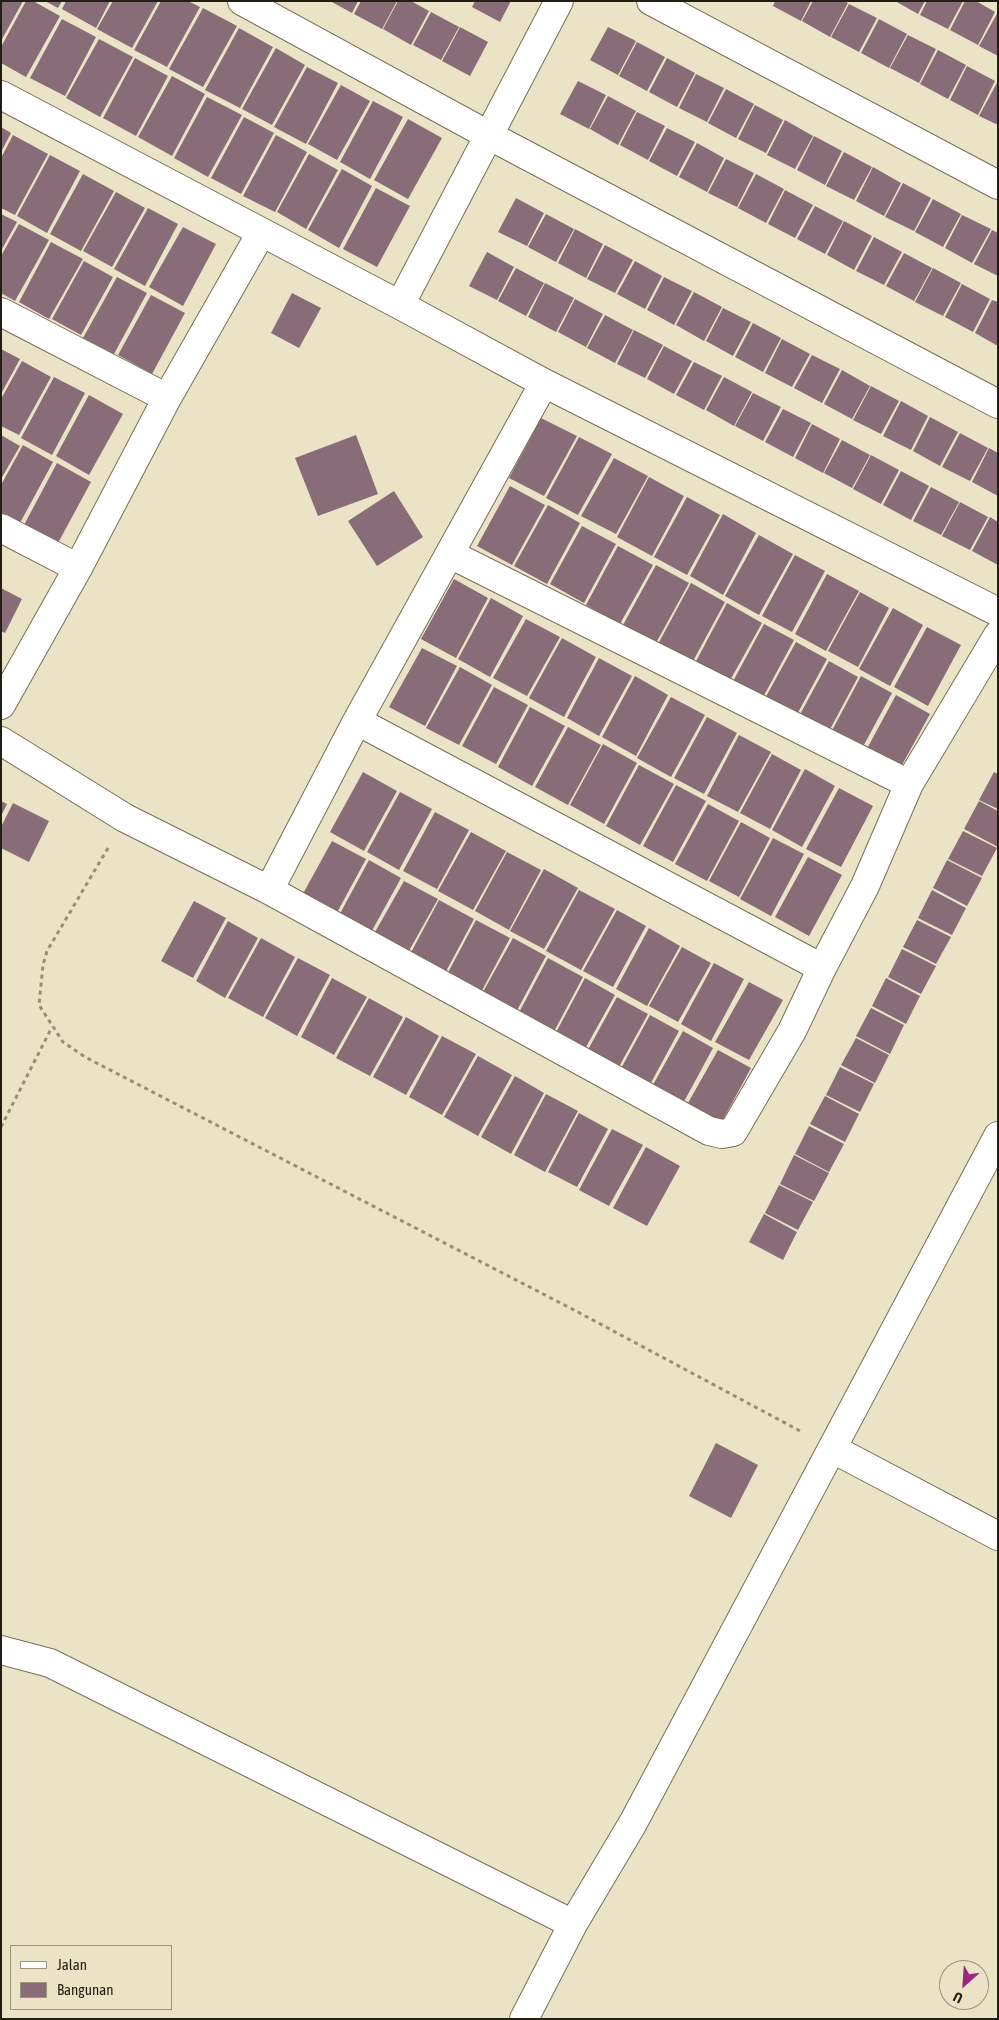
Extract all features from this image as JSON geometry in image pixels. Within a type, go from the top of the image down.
[{"type":"street","points":[[242,1],[490,136],[998,404]]},
{"type":"street","points":[[400,305],[559,1]]},
{"type":"street","points":[[651,1],[998,185]]},
{"type":"street","points":[[1,96],[400,305],[544,383],[998,612]]},
{"type":"street","points":[[1,705],[78,568],[167,398],[261,233]]},
{"type":"street","points":[[1,312],[167,398]]},
{"type":"street","points":[[269,890],[357,721],[544,383]]},
{"type":"street","points":[[1,528],[78,568]]},
{"type":"street","points":[[450,554],[909,784]]},
{"type":"street","points":[[1,742],[125,818],[269,890],[708,1131],[722,1134],[733,1132],[792,1031],[822,968],[865,886],[909,784],[998,635]]},
{"type":"street","points":[[357,721],[822,968]]},
{"type":"street","points":[[524,2019],[573,1924],[633,1823],[998,1136]]},
{"type":"street","points":[[833,1449],[998,1536]]},
{"type":"street","points":[[1,1650],[50,1663],[573,1924]]},
{"type":"path","points":[[125,818],[47,951],[40,986],[39,1005],[63,1042],[85,1057],[576,1311],[833,1449]]},
{"type":"path","points":[[1,1127],[52,1027]]},
{"type":"building","points":[[1,1],[23,1],[1,41]]},
{"type":"building","points":[[26,1],[33,1],[60,16],[26,77],[1,63],[1,47]]},
{"type":"building","points":[[45,1],[62,1],[58,8]]},
{"type":"building","points":[[66,1],[110,1],[96,28],[62,9]]},
{"type":"building","points":[[113,1],[158,1],[132,48],[97,29]]},
{"type":"building","points":[[161,1],[188,1],[200,7],[167,67],[134,50]]},
{"type":"building","points":[[330,1],[358,1],[352,13]]},
{"type":"building","points":[[361,1],[397,1],[382,29],[354,14]]},
{"type":"building","points":[[398,1],[411,1],[429,11],[411,45],[383,29]]},
{"type":"building","points":[[475,1],[511,1],[500,22],[472,7]]},
{"type":"building","points":[[775,1],[811,1],[801,21],[773,6]]},
{"type":"building","points":[[813,1],[844,1],[848,3],[830,37],[802,21]]},
{"type":"building","points":[[895,1],[925,1],[918,14]]},
{"type":"building","points":[[927,1],[963,1],[948,29],[920,15]]},
{"type":"building","points":[[965,1],[976,1],[995,12],[978,45],[950,30]]},
{"type":"building","points":[[849,4],[877,18],[859,52],[831,37]]},
{"type":"building","points":[[203,8],[237,26],[203,87],[169,69]]},
{"type":"building","points":[[431,12],[459,27],[441,60],[413,45]]},
{"type":"building","points":[[998,12],[998,56],[979,46]]},
{"type":"building","points":[[62,19],[96,37],[65,96],[30,78]]},
{"type":"building","points":[[879,19],[907,34],[889,68],[861,53]]},
{"type":"building","points":[[460,27],[488,42],[470,76],[442,61]]},
{"type":"building","points":[[608,27],[636,41],[618,75],[590,60]]},
{"type":"building","points":[[239,28],[273,47],[240,108],[205,90]]},
{"type":"building","points":[[908,35],[936,49],[919,83],[890,68]]},
{"type":"building","points":[[99,39],[133,57],[100,117],[66,98]]},
{"type":"building","points":[[637,42],[665,57],[647,91],[619,76]]},
{"type":"building","points":[[276,48],[305,65],[272,125],[242,109]]},
{"type":"building","points":[[938,50],[966,65],[948,99],[920,84]]},
{"type":"building","points":[[135,58],[168,76],[136,136],[103,118]]},
{"type":"building","points":[[667,58],[695,73],[677,107],[649,92]]},
{"type":"building","points":[[967,66],[995,81],[978,115],[950,100]]},
{"type":"building","points":[[307,67],[338,83],[306,144],[274,127]]},
{"type":"building","points":[[696,74],[724,88],[707,122],[679,108]]},
{"type":"building","points":[[172,76],[205,94],[172,156],[138,137]]},
{"type":"building","points":[[578,81],[606,95],[589,129],[560,114]]},
{"type":"building","points":[[998,81],[998,125],[979,116]]},
{"type":"building","points":[[341,85],[370,101],[337,160],[308,144]]},
{"type":"building","points":[[726,89],[754,104],[736,138],[708,123]]},
{"type":"building","points":[[608,96],[636,111],[618,145],[590,129]]},
{"type":"building","points":[[207,97],[242,115],[208,177],[174,158]]},
{"type":"building","points":[[373,101],[403,117],[370,179],[340,162]]},
{"type":"building","points":[[755,105],[783,120],[766,153],[738,139]]},
{"type":"building","points":[[637,112],[665,126],[648,160],[620,145]]},
{"type":"building","points":[[244,117],[274,133],[241,194],[211,178]]},
{"type":"building","points":[[408,119],[442,138],[408,199],[374,180]]},
{"type":"building","points":[[785,120],[813,136],[795,169],[767,155]]},
{"type":"building","points":[[1,127],[11,133],[1,152]]},
{"type":"building","points":[[667,128],[695,142],[677,176],[649,161]]},
{"type":"building","points":[[13,135],[48,154],[15,215],[1,208],[1,158]]},
{"type":"building","points":[[276,135],[307,152],[275,212],[243,196]]},
{"type":"building","points":[[814,136],[842,151],[825,185],[797,170]]},
{"type":"building","points":[[697,143],[724,158],[707,192],[679,177]]},
{"type":"building","points":[[844,152],[872,167],[854,200],[826,186]]},
{"type":"building","points":[[309,154],[338,170],[306,229],[277,212]]},
{"type":"building","points":[[50,155],[80,171],[47,233],[17,216]]},
{"type":"building","points":[[726,159],[754,173],[737,207],[708,193]]},
{"type":"building","points":[[873,167],[901,183],[884,216],[856,201]]},
{"type":"building","points":[[342,169],[372,186],[339,248],[308,230]]},
{"type":"building","points":[[83,174],[114,191],[81,251],[50,234]]},
{"type":"building","points":[[756,174],[784,189],[766,223],[738,208]]},
{"type":"building","points":[[903,183],[931,198],[914,231],[885,217]]},
{"type":"building","points":[[376,188],[410,206],[377,267],[343,249]]},
{"type":"building","points":[[785,190],[813,205],[795,238],[768,224]]},
{"type":"building","points":[[116,192],[145,208],[112,267],[83,251]]},
{"type":"building","points":[[516,198],[544,213],[527,246],[498,232]]},
{"type":"building","points":[[933,199],[961,214],[943,247],[915,232]]},
{"type":"building","points":[[815,206],[843,221],[825,254],[797,239]]},
{"type":"building","points":[[148,208],[178,224],[145,286],[114,269]]},
{"type":"building","points":[[1,214],[17,222],[1,251]]},
{"type":"building","points":[[546,214],[574,229],[556,262],[528,247]]},
{"type":"building","points":[[962,215],[991,229],[972,263],[945,248]]},
{"type":"building","points":[[844,221],[872,236],[854,270],[827,255]]},
{"type":"building","points":[[19,224],[49,240],[15,301],[1,293],[1,256]]},
{"type":"building","points":[[183,227],[216,244],[183,306],[149,287]]},
{"type":"building","points":[[575,229],[603,244],[586,278],[558,263]]},
{"type":"building","points":[[992,230],[998,233],[998,276],[974,264]]},
{"type":"building","points":[[874,237],[902,252],[884,285],[856,271]]},
{"type":"building","points":[[51,242],[83,259],[49,319],[19,302]]},
{"type":"building","points":[[605,245],[633,260],[615,293],[587,279]]},
{"type":"building","points":[[487,252],[514,267],[497,300],[469,286]]},
{"type":"building","points":[[904,253],[932,268],[914,301],[886,286]]},
{"type":"building","points":[[84,261],[113,277],[81,335],[52,319]]},
{"type":"building","points":[[635,261],[662,276],[645,309],[617,294]]},
{"type":"building","points":[[516,268],[544,283],[526,316],[498,301]]},
{"type":"building","points":[[933,268],[961,283],[943,316],[915,302]]},
{"type":"building","points":[[117,277],[147,293],[114,354],[83,338]]},
{"type":"building","points":[[664,277],[692,291],[674,325],[647,310]]},
{"type":"building","points":[[545,283],[574,298],[556,332],[528,317]]},
{"type":"building","points":[[962,284],[990,299],[973,332],[945,317]]},
{"type":"building","points":[[694,292],[722,307],[704,341],[676,325]]},
{"type":"building","points":[[292,293],[321,308],[299,348],[271,333]]},
{"type":"building","points":[[151,295],[185,313],[152,374],[118,355]]},
{"type":"building","points":[[575,299],[603,314],[586,347],[558,332]]},
{"type":"building","points":[[992,300],[998,302],[998,346],[975,333]]},
{"type":"building","points":[[723,308],[751,322],[733,356],[706,341]]},
{"type":"building","points":[[605,315],[633,330],[615,363],[587,348]]},
{"type":"building","points":[[753,323],[781,338],[763,372],[735,357]]},
{"type":"building","points":[[634,330],[663,345],[645,378],[617,364]]},
{"type":"building","points":[[782,339],[810,354],[792,387],[765,373]]},
{"type":"building","points":[[664,346],[692,361],[674,394],[647,379]]},
{"type":"building","points":[[1,349],[20,359],[1,394]]},
{"type":"building","points":[[812,355],[840,369],[822,403],[794,388]]},
{"type":"building","points":[[22,361],[51,377],[19,435],[1,426],[1,399]]},
{"type":"building","points":[[694,362],[722,376],[704,410],[676,395]]},
{"type":"building","points":[[842,370],[870,386],[852,419],[824,404]]},
{"type":"building","points":[[54,377],[85,393],[52,455],[21,438]]},
{"type":"building","points":[[724,377],[752,392],[734,426],[706,410]]},
{"type":"building","points":[[871,386],[899,401],[881,434],[853,420]]},
{"type":"building","points":[[753,393],[781,407],[763,441],[735,426]]},
{"type":"building","points":[[89,395],[123,414],[89,475],[56,456]]},
{"type":"building","points":[[901,401],[928,416],[911,450],[883,436]]},
{"type":"building","points":[[783,409],[811,423],[793,457],[765,442]]},
{"type":"building","points":[[930,417],[958,432],[940,466],[913,451]]},
{"type":"building","points":[[541,418],[577,436],[544,496],[509,478]]},
{"type":"building","points":[[812,424],[840,439],[823,473],[795,458]]},
{"type":"building","points":[[960,433],[988,448],[970,481],[942,467]]},
{"type":"building","points":[[1,435],[20,446],[1,479]]},
{"type":"building","points":[[356,435],[378,494],[318,516],[295,458]]},
{"type":"building","points":[[579,437],[612,454],[578,515],[546,498]]},
{"type":"building","points":[[842,440],[870,455],[852,488],[824,473]]},
{"type":"building","points":[[23,445],[53,462],[20,523],[1,513],[1,485]]},
{"type":"building","points":[[989,448],[998,453],[998,496],[972,482]]},
{"type":"building","points":[[871,455],[899,470],[881,504],[853,489]]},
{"type":"building","points":[[614,458],[648,476],[616,534],[581,516]]},
{"type":"building","points":[[57,463],[91,482],[58,543],[24,525]]},
{"type":"building","points":[[901,471],[929,486],[911,520],[883,505]]},
{"type":"building","points":[[649,477],[684,496],[652,556],[617,537]]},
{"type":"building","points":[[510,486],[545,505],[512,565],[477,546]]},
{"type":"building","points":[[931,487],[959,502],[941,535],[913,521]]},
{"type":"building","points":[[394,491],[423,537],[377,566],[348,521]]},
{"type":"building","points":[[687,497],[720,515],[687,575],[654,557]]},
{"type":"building","points":[[960,502],[988,517],[970,550],[942,536]]},
{"type":"building","points":[[548,505],[580,523],[547,584],[514,566]]},
{"type":"building","points":[[723,514],[756,533],[723,595],[690,576]]},
{"type":"building","points":[[990,517],[998,522],[998,565],[972,551]]},
{"type":"building","points":[[582,526],[616,544],[584,603],[550,584]]},
{"type":"building","points":[[759,535],[793,554],[759,615],[725,596]]},
{"type":"building","points":[[618,546],[653,565],[620,624],[586,605]]},
{"type":"building","points":[[795,555],[825,571],[792,632],[762,616]]},
{"type":"building","points":[[656,565],[689,583],[656,643],[623,625]]},
{"type":"building","points":[[827,574],[859,591],[826,651],[795,634]]},
{"type":"building","points":[[454,579],[488,598],[456,658],[421,639]]},
{"type":"building","points":[[691,583],[725,602],[692,663],[658,644]]},
{"type":"building","points":[[1,588],[22,599],[5,633],[1,631]]},
{"type":"building","points":[[860,592],[889,608],[858,667],[828,651]]},
{"type":"building","points":[[491,598],[523,616],[490,677],[458,659]]},
{"type":"building","points":[[727,603],[762,623],[728,684],[694,665]]},
{"type":"building","points":[[893,608],[923,625],[890,686],[859,669]]},
{"type":"building","points":[[526,619],[560,637],[527,696],[493,678]]},
{"type":"building","points":[[764,624],[794,640],[761,701],[731,685]]},
{"type":"building","points":[[927,627],[961,645],[928,706],[894,687]]},
{"type":"building","points":[[562,638],[596,657],[564,717],[529,698]]},
{"type":"building","points":[[796,642],[827,659],[794,720],[763,702]]},
{"type":"building","points":[[422,648],[457,666],[425,726],[389,707]]},
{"type":"building","points":[[599,658],[632,676],[599,736],[567,718]]},
{"type":"building","points":[[829,661],[858,677],[827,735],[797,720]]},
{"type":"building","points":[[460,667],[492,685],[459,745],[426,728]]},
{"type":"building","points":[[635,676],[668,695],[636,756],[602,737]]},
{"type":"building","points":[[861,676],[892,693],[859,754],[828,738]]},
{"type":"building","points":[[494,687],[528,705],[496,764],[462,746]]},
{"type":"building","points":[[896,695],[930,714],[897,774],[863,756]]},
{"type":"building","points":[[671,697],[705,715],[671,777],[637,758]]},
{"type":"building","points":[[530,707],[565,726],[532,786],[498,767]]},
{"type":"building","points":[[707,717],[737,733],[704,794],[674,778]]},
{"type":"building","points":[[568,727],[601,745],[568,805],[535,787]]},
{"type":"building","points":[[739,735],[771,752],[738,812],[707,796]]},
{"type":"building","points":[[603,744],[637,763],[604,824],[570,805]]},
{"type":"building","points":[[772,754],[801,770],[770,829],[740,813]]},
{"type":"building","points":[[639,765],[674,784],[640,845],[606,826]]},
{"type":"building","points":[[805,769],[835,786],[802,847],[772,830]]},
{"type":"building","points":[[363,772],[397,791],[364,851],[330,832]]},
{"type":"building","points":[[994,772],[998,774],[998,809],[979,800]]},
{"type":"building","points":[[676,785],[706,801],[673,862],[643,846]]},
{"type":"building","points":[[839,788],[873,806],[841,867],[806,849]]},
{"type":"building","points":[[400,792],[432,809],[399,870],[367,852]]},
{"type":"building","points":[[1,801],[7,804],[1,816]]},
{"type":"building","points":[[979,801],[998,811],[998,847],[964,829]]},
{"type":"building","points":[[13,803],[49,821],[29,862],[1,848],[1,827]]},
{"type":"building","points":[[708,804],[739,821],[707,881],[675,864]]},
{"type":"building","points":[[435,812],[469,830],[437,889],[403,871]]},
{"type":"building","points":[[741,822],[770,838],[739,897],[709,881]]},
{"type":"building","points":[[963,831],[997,848],[982,876],[948,859]]},
{"type":"building","points":[[471,832],[506,851],[473,910],[438,891]]},
{"type":"building","points":[[773,838],[804,854],[771,916],[740,899]]},
{"type":"building","points":[[332,841],[366,859],[333,920],[299,901]]},
{"type":"building","points":[[507,852],[541,870],[509,930],[475,911]]},
{"type":"building","points":[[808,857],[842,875],[809,936],[775,917]]},
{"type":"building","points":[[369,860],[401,878],[368,938],[336,921]]},
{"type":"building","points":[[947,860],[982,878],[967,906],[933,888]]},
{"type":"building","points":[[544,869],[578,888],[544,949],[510,931]]},
{"type":"building","points":[[404,881],[438,899],[405,958],[371,939]]},
{"type":"building","points":[[579,890],[615,909],[581,970],[546,951]]},
{"type":"building","points":[[932,890],[966,908],[952,935],[918,918]]},
{"type":"building","points":[[439,900],[474,919],[442,979],[407,960]]},
{"type":"building","points":[[194,901],[226,918],[193,978],[161,961]]},
{"type":"building","points":[[617,910],[646,926],[613,987],[583,971]]},
{"type":"building","points":[[476,920],[510,938],[478,998],[444,980]]},
{"type":"building","points":[[917,920],[951,937],[936,964],[903,947]]},
{"type":"building","points":[[228,921],[258,938],[225,998],[196,981]]},
{"type":"building","points":[[649,928],[680,946],[647,1006],[616,989]]},
{"type":"building","points":[[261,938],[295,957],[263,1017],[228,998]]},
{"type":"building","points":[[513,938],[546,956],[513,1018],[479,999]]},
{"type":"building","points":[[682,947],[711,963],[678,1022],[649,1006]]},
{"type":"building","points":[[902,949],[936,966],[921,994],[888,977]]},
{"type":"building","points":[[298,958],[330,975],[297,1036],[265,1018]]},
{"type":"building","points":[[548,958],[583,977],[550,1039],[515,1020]]},
{"type":"building","points":[[714,963],[744,979],[711,1041],[681,1024]]},
{"type":"building","points":[[332,978],[367,997],[334,1055],[301,1037]]},
{"type":"building","points":[[585,978],[615,995],[581,1056],[552,1040]]},
{"type":"building","points":[[886,978],[920,996],[906,1024],[872,1006]]},
{"type":"building","points":[[749,982],[783,1000],[749,1060],[715,1042]]},
{"type":"building","points":[[617,997],[648,1014],[615,1074],[584,1057]]},
{"type":"building","points":[[369,998],[403,1017],[370,1076],[336,1058]]},
{"type":"building","points":[[871,1008],[904,1025],[890,1054],[856,1036]]},
{"type":"building","points":[[650,1015],[679,1031],[647,1090],[618,1074]]},
{"type":"building","points":[[406,1017],[439,1036],[406,1095],[373,1077]]},
{"type":"building","points":[[683,1031],[713,1048],[680,1109],[649,1092]]},
{"type":"building","points":[[442,1036],[476,1054],[442,1115],[409,1097]]},
{"type":"building","points":[[856,1038],[889,1055],[875,1083],[841,1065]]},
{"type":"building","points":[[718,1050],[751,1068],[718,1129],[684,1110]]},
{"type":"building","points":[[478,1056],[512,1075],[478,1136],[444,1117]]},
{"type":"building","points":[[840,1067],[874,1084],[860,1112],[826,1095]]},
{"type":"building","points":[[515,1076],[544,1093],[511,1154],[481,1137]]},
{"type":"building","points":[[546,1094],[578,1111],[545,1172],[514,1155]]},
{"type":"building","points":[[825,1096],[859,1114],[845,1142],[810,1124]]},
{"type":"building","points":[[579,1113],[608,1129],[577,1187],[548,1172]]},
{"type":"building","points":[[809,1126],[844,1144],[829,1172],[795,1154]]},
{"type":"building","points":[[612,1129],[643,1145],[609,1206],[579,1190]]},
{"type":"building","points":[[646,1147],[680,1166],[647,1226],[613,1208]]},
{"type":"building","points":[[794,1155],[829,1173],[814,1201],[780,1184]]},
{"type":"building","points":[[779,1185],[813,1202],[798,1230],[765,1213]]},
{"type":"building","points":[[764,1214],[797,1232],[783,1260],[749,1242]]},
{"type":"building","points":[[716,1443],[758,1465],[731,1518],[689,1496]]}]
